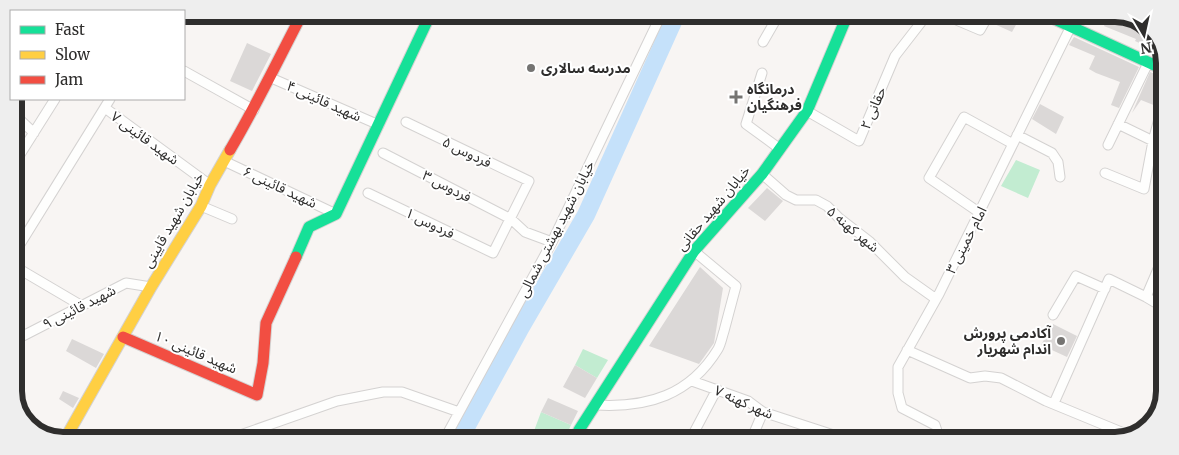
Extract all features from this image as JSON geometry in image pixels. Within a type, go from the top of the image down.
[{"type":"street","name":"خیابان شهید قایینی","points":[[68,432],[254,110],[298,22]]},
{"type":"street","points":[[336,214],[427,22]]},
{"type":"street","name":"خیابان شهید بهشتی شمالی","points":[[448,432],[552,242],[658,22]]},
{"type":"street","points":[[763,42],[775,22]]},
{"type":"street","name":"خیابان شهید حقانی","points":[[580,432],[694,251],[762,174],[807,112],[844,22]]},
{"type":"street","name":"حقانی ۲","points":[[807,112],[859,140],[894,56],[921,22]]},
{"type":"street","points":[[961,22],[980,30],[985,22]]},
{"type":"street","name":"امام خمینی ۳","points":[[937,432],[935,425],[902,408],[898,394],[898,367],[980,213],[1012,144],[1073,22]]},
{"type":"street","points":[[1076,22],[1156,66]]},
{"type":"street","points":[[1108,145],[1148,63]]},
{"type":"street","points":[[185,72],[254,110]]},
{"type":"street","points":[[762,73],[746,124],[780,149]]},
{"type":"street","name":"شهید قائینی ۴","points":[[269,77],[379,125]]},
{"type":"street","points":[[22,151],[54,100]]},
{"type":"street","points":[[23,240],[109,100]]},
{"type":"street","name":"شهید قائینی ۷","points":[[105,108],[210,185]]},
{"type":"street","points":[[980,213],[929,178],[964,117],[1012,144]]},
{"type":"street","points":[[22,122],[34,133]]},
{"type":"street","name":"فردوس ۵","points":[[406,122],[528,181],[511,219]]},
{"type":"street","points":[[1118,124],[1153,140]]},
{"type":"street","points":[[1105,173],[1144,189],[1156,129]]},
{"type":"street","points":[[1017,134],[1052,153],[1058,162],[1060,177]]},
{"type":"street","name":"فردوس ۳","points":[[383,153],[511,219],[526,232],[552,242]]},
{"type":"street","name":"شهید قائینی ۶","points":[[224,161],[336,214]]},
{"type":"street","name":"شهر کهنه ۵","points":[[762,174],[786,195],[796,200],[816,200],[827,206],[869,241],[905,277],[936,298]]},
{"type":"street","name":"فردوس ۱","points":[[368,193],[493,253],[511,219]]},
{"type":"street","points":[[200,206],[232,219]]},
{"type":"street","name":"شهید قائینی ۱۰","points":[[123,337],[257,395],[263,363],[266,323],[309,227],[336,214]]},
{"type":"street","points":[[596,405],[621,406],[655,400],[679,390],[692,381],[719,348],[736,286],[694,251]]},
{"type":"street","points":[[23,271],[82,306]]},
{"type":"street","points":[[1146,297],[1156,274]]},
{"type":"street","points":[[1053,315],[1076,276],[1105,289]]},
{"type":"street","points":[[1054,403],[1109,279],[1156,303]]},
{"type":"street","name":"شهید قائینی ۹","points":[[23,337],[126,283],[151,287]]},
{"type":"street","points":[[907,350],[970,378],[985,376],[1001,378],[1046,401],[1122,432]]},
{"type":"street","name":"شهر کهنه ۷","points":[[692,381],[748,401],[763,412],[816,432]]},
{"type":"street","points":[[694,432],[717,389]]},
{"type":"street","points":[[248,432],[337,400],[383,392],[402,392],[459,412]]},
{"type":"street","points":[[754,432],[763,412]]},
{"type":"green space","points":[[1016,160],[1040,170],[1028,198],[1001,186]]},
{"type":"green space","points":[[583,349],[608,360],[597,378],[575,365]]},
{"type":"green space","points":[[541,412],[571,425],[568,432],[534,431]]},
{"type":"building","points":[[992,22],[1018,22],[1012,32]]},
{"type":"building","points":[[1106,22],[1116,22],[1134,27],[1148,39],[1154,50],[1135,41],[1136,39],[1104,26]]},
{"type":"building","points":[[1074,37],[1139,67],[1119,108],[1111,105],[1120,82],[1089,69],[1095,56],[1069,45]]},
{"type":"building","points":[[247,43],[271,54],[252,91],[230,81]]},
{"type":"building","points":[[1150,72],[1156,74],[1156,106],[1141,100],[1132,113]]},
{"type":"building","points":[[1040,104],[1064,117],[1056,134],[1032,119]]},
{"type":"building","points":[[767,188],[783,201],[765,221],[748,208]]},
{"type":"building","points":[[700,267],[723,288],[714,343],[699,364],[649,346]]},
{"type":"building","name":"آکادمی پرورش اندام شهریار","points":[[1053,324],[1077,336],[1067,357],[1041,345]]},
{"type":"building","points":[[72,339],[104,354],[96,368],[66,351]]},
{"type":"building","points":[[575,365],[597,378],[585,398],[563,387]]},
{"type":"building","points":[[63,391],[79,398],[73,408],[59,399]]},
{"type":"building","points":[[548,398],[578,411],[571,425],[541,412]]},
{"type":"waterway","points":[[463,432],[586,215],[673,22]]},
{"type":"traffic: fast","points":[[296,257],[309,227],[336,214],[427,22]]},
{"type":"traffic: fast","points":[[578,432],[694,251],[762,174],[807,111],[844,22]]},
{"type":"traffic: fast","points":[[1061,22],[1156,66]]},
{"type":"traffic: slow","points":[[69,432],[151,287],[201,206],[210,185],[230,150]]},
{"type":"traffic: jam","points":[[230,150],[298,22]]},
{"type":"traffic: jam","points":[[123,337],[257,395],[263,363],[266,323],[296,257]]},
{"type":"place","name":"مدرسه سالاری","points":[[531,68]]},
{"type":"place","name":"درمانگاه فرهنگیان","points":[[736,97]]},
{"type":"place","name":"آکادمی پرورش اندام شهریار","points":[[1061,341]]}]
